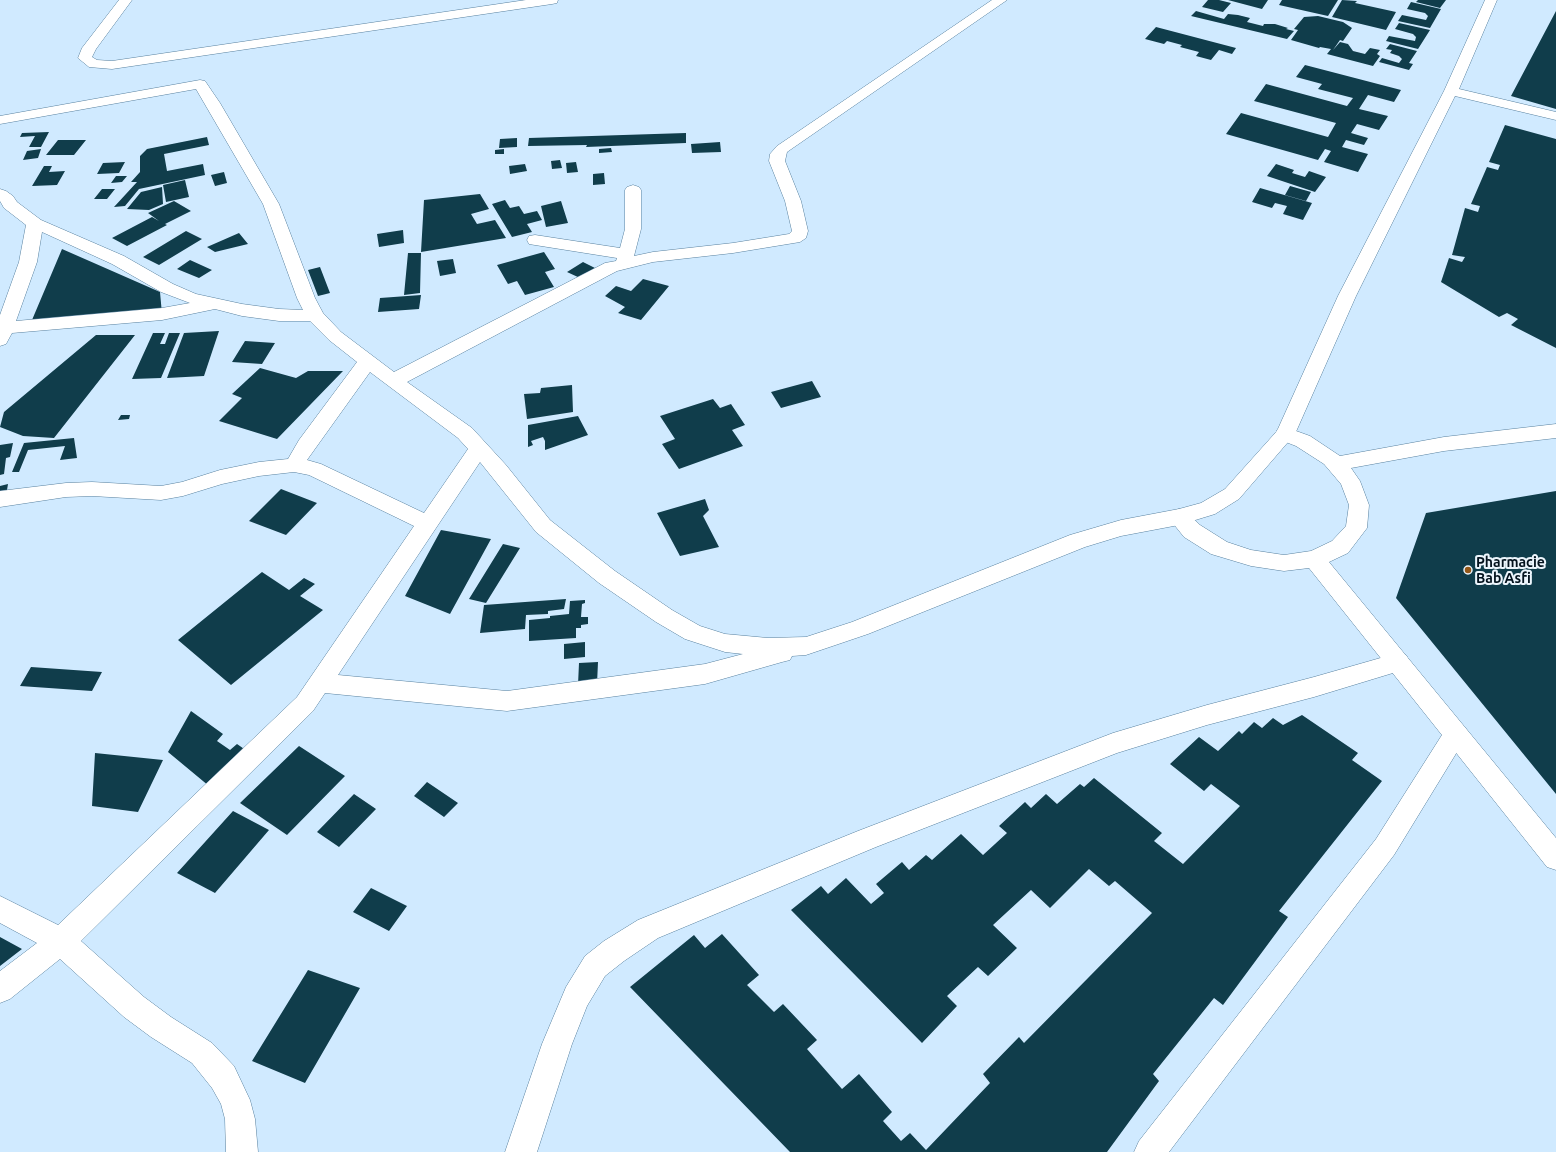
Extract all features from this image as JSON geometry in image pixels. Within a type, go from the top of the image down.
[{"type":"street","points":[[126,0],[88,48],[85,58],[94,64],[112,65],[552,0]]},
{"type":"street","points":[[535,240],[625,259],[733,248],[788,239],[797,236],[800,231],[798,220],[793,201],[778,161],[778,154],[782,149],[1001,0]]},
{"type":"street","points":[[319,683],[507,701],[705,674],[806,646],[860,628],[1078,541],[1121,528],[1179,517],[1208,509],[1232,494],[1285,434],[1347,296],[1451,91],[1491,0]]},
{"type":"street","points":[[0,120],[200,84],[213,103],[271,204],[306,298],[316,316],[335,336],[393,381],[465,433],[499,470],[543,526],[607,577],[664,616],[693,633],[724,643],[768,647],[806,646]]},
{"type":"street","points":[[1451,91],[1556,116]]},
{"type":"street","points":[[393,381],[625,259],[633,229],[633,190]]},
{"type":"street","points":[[0,194],[7,199],[10,205],[35,223],[70,240],[118,260],[167,288],[191,298],[242,310],[279,315],[316,316]]},
{"type":"street","points":[[35,223],[28,262],[4,322],[162,314],[213,304]]},
{"type":"street","points":[[294,465],[306,445],[368,361]]},
{"type":"street","points":[[1335,464],[1444,444],[1556,431]]},
{"type":"street","points":[[1179,517],[1192,531],[1219,548],[1251,558],[1284,563],[1314,559],[1340,547],[1356,528],[1359,505],[1350,481],[1331,459],[1303,441],[1285,434]]},
{"type":"street","points":[[0,989],[61,941],[305,704],[479,448]]},
{"type":"street","points":[[0,499],[66,490],[162,493],[184,489],[220,477],[259,469],[294,465],[314,469],[428,524]]},
{"type":"street","points":[[1314,559],[1556,858]]},
{"type":"street","points":[[521,1152],[557,1044],[576,997],[595,966],[614,951],[648,929],[868,839],[1113,744],[1398,662]]},
{"type":"street","points":[[1150,1152],[1385,847],[1456,734]]},
{"type":"street","points":[[0,909],[61,941],[134,1007],[161,1027],[202,1053],[223,1077],[236,1100],[240,1119],[242,1152]]},
{"type":"building","points":[[1208,0],[1219,0],[1231,3],[1223,12],[1202,7]]},
{"type":"building","points":[[1228,0],[1268,0],[1262,9]]},
{"type":"building","points":[[1282,0],[1338,0],[1328,16],[1279,5]]},
{"type":"building","points":[[1342,0],[1357,1],[1355,3],[1396,12],[1386,30],[1332,17]]},
{"type":"building","points":[[1418,0],[1446,0],[1440,8],[1416,2]]},
{"type":"building","points":[[1411,2],[1441,9],[1430,28],[1398,21],[1402,15],[1426,20],[1428,16],[1425,13],[1407,9]]},
{"type":"building","points":[[1196,11],[1224,19],[1228,14],[1238,15],[1250,18],[1247,22],[1263,26],[1264,24],[1275,24],[1294,31],[1287,39],[1191,16]]},
{"type":"building","points":[[1556,11],[1556,109],[1511,96]]},
{"type":"building","points":[[1318,16],[1343,22],[1352,28],[1343,41],[1340,40],[1333,50],[1340,42],[1348,44],[1353,51],[1365,54],[1370,48],[1380,50],[1377,54],[1380,56],[1373,66],[1327,54],[1331,49],[1319,48],[1291,40],[1298,30],[1294,29],[1304,17]]},
{"type":"building","points":[[1399,23],[1430,30],[1418,49],[1386,41],[1389,36],[1415,41],[1416,37],[1413,34],[1395,29]]},
{"type":"building","points":[[1156,27],[1236,48],[1232,54],[1219,50],[1211,60],[1196,56],[1199,52],[1180,47],[1182,45],[1167,41],[1164,44],[1145,39]]},
{"type":"building","points":[[1390,44],[1417,51],[1409,63],[1413,64],[1409,70],[1379,62],[1382,58],[1399,63],[1402,59],[1399,56],[1390,53],[1392,50],[1386,49]]},
{"type":"building","points":[[1305,65],[1401,90],[1394,102],[1368,95],[1359,109],[1388,116],[1379,130],[1357,124],[1351,133],[1368,138],[1364,145],[1346,140],[1342,147],[1368,154],[1358,172],[1324,162],[1331,151],[1325,149],[1318,160],[1226,134],[1241,113],[1328,137],[1336,123],[1254,101],[1266,84],[1347,106],[1353,98],[1318,89],[1322,84],[1296,77]]},
{"type":"building","points":[[1505,125],[1556,139],[1556,348],[1511,325],[1518,319],[1507,313],[1499,317],[1441,282],[1449,258],[1462,262],[1465,257],[1452,255],[1465,208],[1478,212],[1480,206],[1471,204],[1487,167],[1498,170],[1500,165],[1489,162]]},
{"type":"building","points":[[49,132],[41,147],[29,147],[35,136],[20,137],[22,133]]},
{"type":"building","points":[[686,133],[686,143],[586,147],[587,145],[528,146],[529,138]]},
{"type":"building","points":[[207,137],[209,145],[164,154],[167,171],[203,164],[205,175],[139,189],[125,206],[114,207],[137,182],[131,182],[140,172],[140,156],[147,149]]},
{"type":"building","points":[[517,138],[517,147],[499,148],[500,139]]},
{"type":"building","points":[[58,140],[86,140],[74,155],[46,155]]},
{"type":"building","points":[[720,142],[721,152],[692,153],[691,144]]},
{"type":"building","points":[[611,148],[612,152],[599,153],[599,149]]},
{"type":"building","points":[[41,149],[38,158],[23,160],[27,151]]},
{"type":"building","points":[[504,149],[504,154],[495,154],[495,150]]},
{"type":"building","points":[[560,160],[562,168],[552,169],[551,161]]},
{"type":"building","points":[[125,162],[119,173],[97,174],[103,163]]},
{"type":"building","points":[[576,162],[578,172],[567,173],[566,163]]},
{"type":"building","points":[[525,164],[527,171],[510,174],[509,166]]},
{"type":"building","points":[[1276,164],[1294,170],[1292,173],[1305,177],[1309,171],[1326,177],[1315,192],[1267,176]]},
{"type":"building","points":[[44,166],[52,166],[49,172],[65,171],[57,185],[32,186]]},
{"type":"building","points":[[224,172],[227,183],[215,186],[211,175]]},
{"type":"building","points":[[604,173],[605,184],[593,185],[593,174]]},
{"type":"building","points":[[116,176],[127,176],[122,182],[111,183]]},
{"type":"building","points":[[185,180],[189,197],[166,202],[163,185]]},
{"type":"building","points":[[1290,186],[1311,192],[1306,201],[1285,195]]},
{"type":"building","points":[[162,187],[163,204],[149,210],[127,209],[141,192]]},
{"type":"building","points":[[1260,188],[1312,203],[1303,220],[1283,214],[1287,206],[1275,203],[1272,208],[1252,202]]},
{"type":"building","points":[[102,189],[115,189],[107,199],[94,199]]},
{"type":"building","points":[[480,194],[489,209],[471,214],[477,224],[495,220],[506,238],[421,252],[424,200]]},
{"type":"building","points":[[505,200],[510,208],[519,206],[524,214],[537,211],[542,220],[527,224],[532,232],[512,237],[492,204]]},
{"type":"building","points":[[174,201],[191,211],[127,246],[112,238],[152,217],[159,221],[148,213]]},
{"type":"building","points":[[561,201],[568,223],[546,227],[541,206]]},
{"type":"building","points":[[403,230],[404,243],[379,247],[377,234]]},
{"type":"building","points":[[186,231],[202,239],[159,265],[143,257]]},
{"type":"building","points":[[239,233],[248,244],[215,252],[207,247]]},
{"type":"building","points":[[62,249],[160,292],[162,314],[32,320]]},
{"type":"building","points":[[544,252],[555,269],[545,272],[554,287],[525,295],[517,281],[508,284],[497,265]]},
{"type":"building","points":[[408,253],[421,253],[420,293],[404,295]]},
{"type":"building","points":[[453,259],[456,273],[440,276],[437,261]]},
{"type":"building","points":[[190,260],[212,270],[199,278],[177,269]]},
{"type":"building","points":[[583,262],[595,268],[580,278],[567,272]]},
{"type":"building","points":[[320,267],[330,293],[318,296],[308,270]]},
{"type":"building","points":[[643,279],[669,286],[641,320],[618,313],[625,307],[605,296],[616,286],[631,291]]},
{"type":"building","points":[[421,295],[419,309],[378,312],[380,298]]},
{"type":"building","points":[[219,331],[204,376],[167,378],[184,333]]},
{"type":"building","points":[[153,333],[165,333],[160,344],[165,344],[169,333],[180,333],[161,378],[132,379]]},
{"type":"building","points":[[96,335],[135,335],[54,438],[23,436],[0,427],[4,412]]},
{"type":"building","points":[[245,341],[275,343],[262,364],[232,362]]},
{"type":"building","points":[[260,368],[296,378],[308,371],[343,371],[277,439],[219,421],[242,398],[232,394]]},
{"type":"building","points":[[812,381],[821,397],[781,408],[771,392]]},
{"type":"building","points":[[572,385],[573,412],[527,419],[524,394],[540,393],[541,388]]},
{"type":"building","points":[[713,399],[720,408],[731,404],[745,425],[732,430],[743,446],[679,469],[662,444],[675,439],[660,416]]},
{"type":"building","points":[[121,415],[130,415],[129,419],[118,420]]},
{"type":"building","points":[[578,416],[588,435],[545,450],[545,441],[543,437],[531,441],[533,445],[528,447],[528,425]]},
{"type":"building","points":[[74,438],[77,458],[60,460],[65,446],[28,450],[19,472],[12,472],[24,443]]},
{"type":"building","points":[[13,443],[10,457],[6,458],[4,474],[0,475],[0,445]]},
{"type":"building","points":[[8,484],[6,496],[0,497],[0,486]]},
{"type":"building","points":[[281,489],[317,503],[286,535],[249,521]]},
{"type":"building","points":[[1556,491],[1556,794],[1396,598],[1426,513]]},
{"type":"building","points":[[705,499],[709,510],[703,516],[719,547],[680,556],[657,513]]},
{"type":"building","points":[[441,530],[491,539],[450,614],[405,596]]},
{"type":"building","points":[[503,544],[520,548],[486,603],[469,599]]},
{"type":"building","points":[[262,572],[289,590],[304,578],[315,584],[300,596],[323,610],[231,685],[178,640]]},
{"type":"building","points":[[566,599],[564,609],[548,611],[548,614],[526,615],[525,629],[480,633],[484,605]]},
{"type":"building","points":[[585,600],[585,603],[582,604],[581,617],[588,617],[588,624],[581,625],[581,628],[576,628],[576,638],[529,641],[529,620],[569,614],[570,601]]},
{"type":"building","points":[[585,642],[585,657],[564,659],[564,644]]},
{"type":"building","points":[[598,662],[597,684],[578,685],[579,663]]},
{"type":"building","points":[[31,667],[102,672],[92,691],[20,686]]},
{"type":"building","points":[[191,711],[223,734],[217,741],[230,750],[237,744],[250,753],[215,791],[168,752]]},
{"type":"building","points":[[1302,715],[1358,753],[1352,760],[1382,781],[1279,911],[1288,917],[1223,1005],[1214,998],[1153,1074],[1159,1081],[1107,1152],[790,1152],[630,987],[694,935],[705,948],[722,934],[759,975],[747,985],[774,1012],[783,1004],[817,1040],[807,1049],[842,1089],[859,1074],[892,1112],[883,1121],[901,1141],[910,1133],[926,1150],[990,1083],[983,1074],[1019,1037],[1024,1043],[1152,913],[1115,881],[1109,886],[1089,869],[1050,908],[1031,890],[993,925],[1017,948],[988,976],[978,967],[947,996],[957,1006],[922,1043],[791,910],[821,886],[828,894],[846,878],[871,904],[884,893],[876,884],[902,862],[909,870],[926,855],[932,860],[961,834],[983,855],[1007,833],[999,826],[1025,802],[1031,808],[1046,794],[1057,804],[1080,784],[1084,787],[1094,778],[1162,833],[1154,841],[1183,864],[1240,806],[1211,784],[1204,791],[1170,764],[1199,737],[1218,751],[1239,731],[1242,734],[1254,722],[1262,728],[1273,718],[1283,725]]},
{"type":"building","points":[[299,746],[345,776],[287,835],[240,803]]},
{"type":"building","points":[[95,753],[163,760],[138,812],[92,806]]},
{"type":"building","points":[[427,782],[458,803],[444,817],[414,796]]},
{"type":"building","points":[[354,794],[376,809],[339,847],[317,832]]},
{"type":"building","points":[[233,811],[269,830],[215,893],[177,873]]},
{"type":"building","points":[[371,888],[407,906],[389,931],[353,912]]},
{"type":"building","points":[[0,937],[22,949],[0,966]]},
{"type":"building","points":[[308,970],[360,988],[305,1083],[252,1061]]},
{"type":"place","name":"Pharmacie Bab Asfi","points":[[1468,570]]}]
